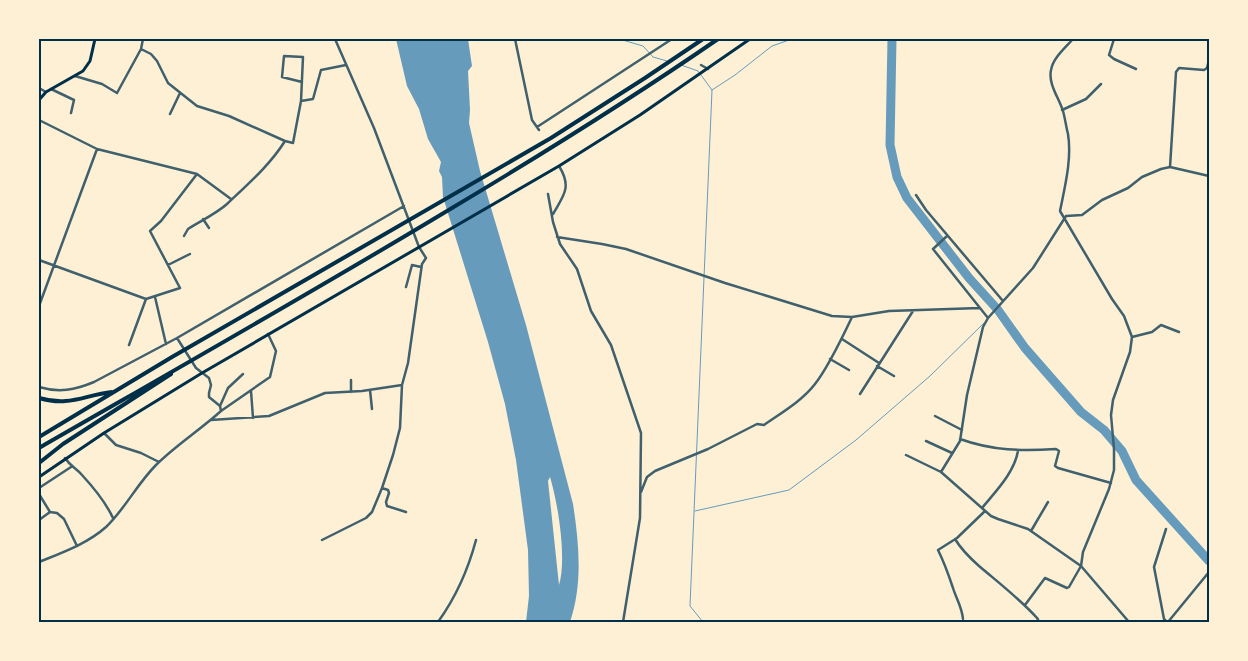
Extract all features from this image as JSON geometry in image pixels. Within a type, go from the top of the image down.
[{"type":"highway","points":[[39,437],[172,357],[551,138],[703,39]]},
{"type":"highway","points":[[39,448],[406,236],[651,85],[718,39]]},
{"type":"highway","points":[[39,463],[63,444],[165,379],[180,366]]},
{"type":"highway","points":[[39,398],[54,402],[69,402],[115,392]]},
{"type":"main road","points":[[39,100],[46,92],[83,71],[90,61],[95,39]]},
{"type":"main road","points":[[39,477],[104,433],[202,373],[559,166],[640,115],[750,39]]},
{"type":"street","points":[[76,76],[102,84],[117,93],[141,49],[143,39]]},
{"type":"street","points":[[322,540],[366,518],[372,512],[382,488],[400,428],[402,385],[408,363],[421,267],[426,258],[419,247],[336,39]]},
{"type":"street","points":[[515,39],[532,120],[538,128],[654,53],[672,39]]},
{"type":"street","points":[[1025,605],[1045,578],[1067,588],[1081,566],[1083,552],[1106,500],[1114,470],[1113,400],[1130,352],[1132,337],[1124,316],[1060,211],[1066,178],[1068,136],[1050,72],[1056,60],[1073,39]]},
{"type":"street","points":[[1114,39],[1110,54],[1136,69]]},
{"type":"street","points":[[141,49],[151,54],[157,61],[168,83],[196,106],[229,116],[284,141],[293,143],[301,101],[302,82],[303,57],[284,56],[282,77],[302,82]]},
{"type":"street","points":[[1170,167],[1176,72],[1179,68],[1204,70],[1209,60]]},
{"type":"street","points":[[301,101],[314,99],[321,70],[346,65]]},
{"type":"street","points":[[701,65],[708,69]]},
{"type":"street","points":[[1062,110],[1086,99],[1101,84]]},
{"type":"street","points":[[39,88],[46,92]]},
{"type":"street","points":[[51,89],[74,100],[71,113]]},
{"type":"street","points":[[170,114],[180,92]]},
{"type":"street","points":[[39,120],[97,149],[197,174],[231,199]]},
{"type":"street","points":[[184,236],[188,229],[226,204],[247,186],[266,164],[273,160],[284,141]]},
{"type":"street","points":[[39,306],[97,149]]},
{"type":"street","points":[[553,214],[565,194],[567,183],[559,166]]},
{"type":"street","points":[[941,472],[960,440],[967,395],[982,331],[988,318],[1033,268],[1064,218],[1066,216],[1082,215],[1102,200],[1128,188],[1149,174],[1170,167],[1209,176]]},
{"type":"street","points":[[39,260],[146,299],[180,288],[150,230],[161,221],[197,174]]},
{"type":"street","points":[[548,194],[557,237],[577,269],[591,311],[611,345],[636,416],[641,440],[640,518],[623,622]]},
{"type":"street","points":[[916,195],[926,210],[1002,301]]},
{"type":"street","points":[[39,387],[56,391],[81,388],[94,382],[178,338],[404,206]]},
{"type":"street","points":[[203,219],[209,228]]},
{"type":"street","points":[[947,236],[934,248],[988,318]]},
{"type":"street","points":[[557,237],[626,249],[725,283],[832,316],[852,316],[889,311],[980,308]]},
{"type":"street","points":[[168,265],[190,254]]},
{"type":"street","points":[[406,287],[412,265],[421,267]]},
{"type":"street","points":[[155,296],[166,344]]},
{"type":"street","points":[[129,345],[146,299]]},
{"type":"street","points":[[860,394],[878,364],[906,325],[913,311]]},
{"type":"street","points":[[641,493],[647,477],[655,471],[708,449],[757,424],[764,425],[798,400],[815,384],[842,339],[852,316]]},
{"type":"street","points":[[1132,337],[1152,332],[1161,325],[1179,332]]},
{"type":"street","points":[[39,562],[77,546],[105,528],[121,511],[143,478],[159,462],[210,420],[270,377],[276,351],[268,334]]},
{"type":"street","points":[[178,338],[196,368],[210,381],[209,397],[220,406]]},
{"type":"street","points":[[842,339],[894,376]]},
{"type":"street","points":[[830,360],[849,370]]},
{"type":"street","points":[[221,412],[220,406],[228,388],[243,374]]},
{"type":"street","points":[[351,392],[352,380]]},
{"type":"street","points":[[210,420],[268,416],[325,393],[351,392],[402,385]]},
{"type":"street","points":[[370,390],[372,409]]},
{"type":"street","points":[[251,391],[254,418]]},
{"type":"street","points":[[935,416],[962,430]]},
{"type":"street","points":[[104,433],[116,445],[141,453],[159,462]]},
{"type":"street","points":[[960,440],[973,444],[1018,450],[1056,448],[1059,451],[1055,466],[1058,468],[1111,483]]},
{"type":"street","points":[[926,441],[952,453]]},
{"type":"street","points":[[982,508],[1016,461],[1018,450]]},
{"type":"street","points":[[906,456],[941,472],[998,520],[1031,531],[1081,566],[1129,622]]},
{"type":"street","points":[[65,458],[70,467],[81,473],[108,508],[113,518]]},
{"type":"street","points":[[39,488],[70,467]]},
{"type":"street","points":[[382,488],[389,492],[387,506],[406,512]]},
{"type":"street","points":[[39,494],[50,512]]},
{"type":"street","points":[[1031,531],[1048,502]]},
{"type":"street","points":[[963,618],[950,574],[938,550],[955,539],[986,511]]},
{"type":"street","points":[[39,520],[50,512],[57,513],[64,519],[77,546]]},
{"type":"street","points":[[1166,529],[1154,567],[1164,619],[1168,622],[1208,573]]},
{"type":"street","points":[[955,539],[970,557],[1025,605],[1038,619],[1036,622]]},
{"type":"street","points":[[438,622],[459,588],[476,540]]},
{"type":"water","points":[[396,39],[468,39],[472,66],[468,71],[469,123],[480,171],[526,325],[573,504],[579,563],[577,593],[570,622],[526,622],[529,596],[528,550],[516,460],[505,404],[488,342],[443,197],[442,177],[439,171],[441,162],[428,139],[419,109],[407,86]],"holes":[[[550,477],[562,546],[559,585],[548,481]]]},
{"type":"waterway","points":[[619,39],[643,46],[653,57],[667,61]]},
{"type":"waterway","points":[[712,90],[735,75],[772,46],[792,39]]},
{"type":"waterway","points":[[892,39],[890,145],[897,177],[907,198],[969,278],[998,310],[1025,348],[1081,412],[1104,430],[1122,451],[1136,480],[1209,561]]},
{"type":"waterway","points":[[681,65],[698,71],[712,90],[690,606],[703,622]]},
{"type":"waterway","points":[[695,511],[789,490],[856,440],[930,376],[984,323]]}]
